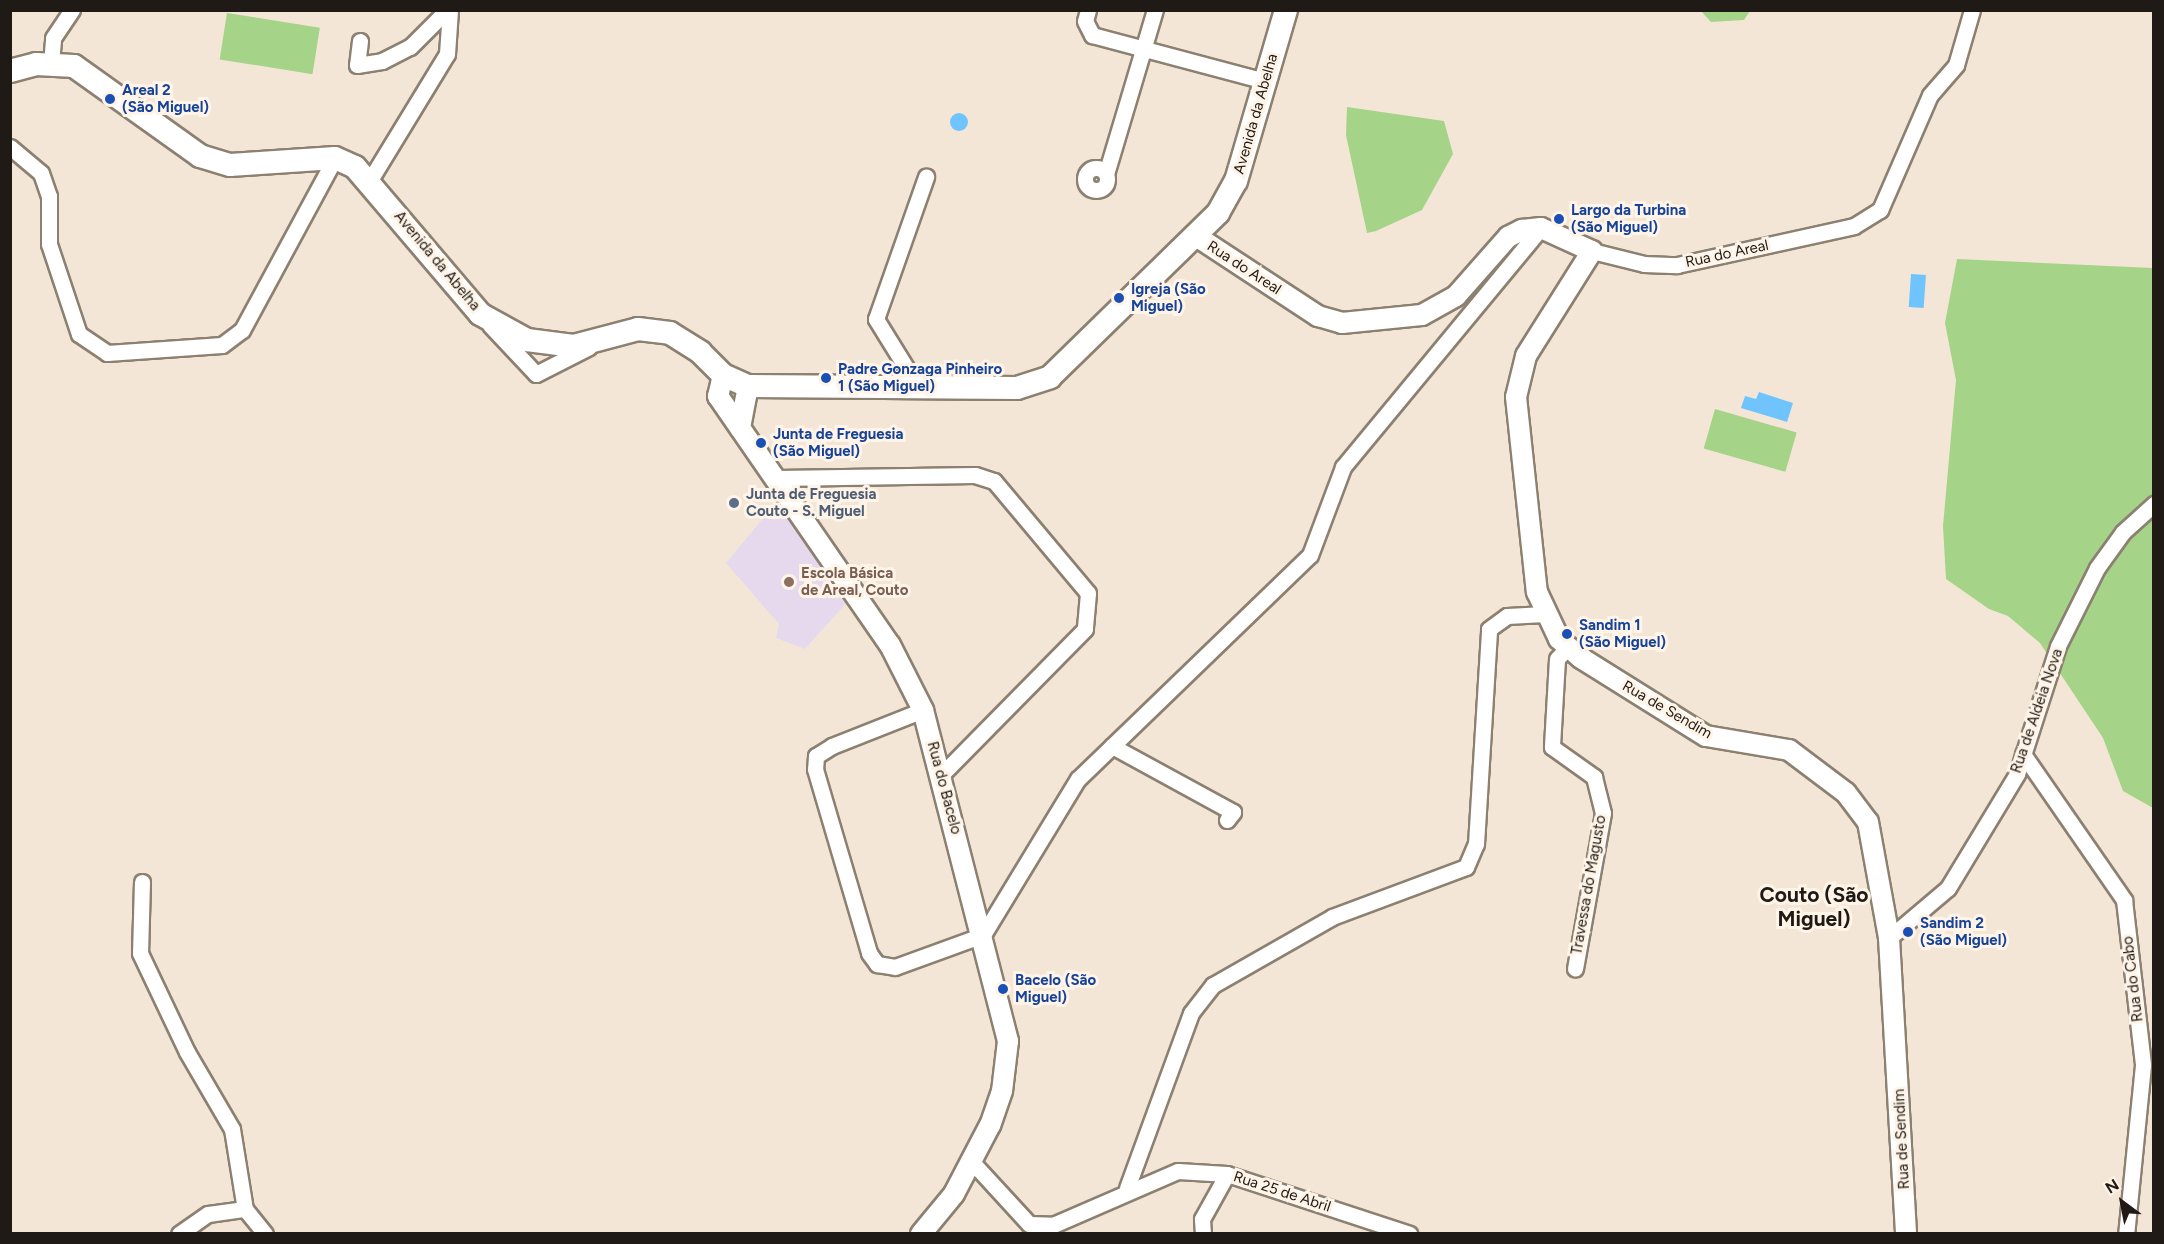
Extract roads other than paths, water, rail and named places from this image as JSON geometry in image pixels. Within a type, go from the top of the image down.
[{"type":"main road","name":"Avenida da Abelha","points":[[335,158],[370,180],[480,314],[527,340],[574,346],[638,329],[669,333],[700,352],[723,375],[748,386],[1017,388],[1050,376],[1218,213],[1236,181],[1286,10]]},
{"type":"main road","points":[[10,71],[51,63],[92,75],[200,156],[230,165],[335,158]]},
{"type":"street","points":[[51,63],[53,38],[72,10]]},
{"type":"street","points":[[360,41],[357,65],[382,61],[410,47],[449,10]]},
{"type":"street","points":[[370,180],[447,54],[449,10]]},
{"type":"street","points":[[1088,10],[1085,21],[1092,35],[1265,81]]},
{"type":"street","points":[[1106,174],[1155,10]]},
{"type":"street","name":"Rua do Areal","points":[[1196,236],[1318,316],[1342,323],[1422,315],[1456,296],[1508,237],[1541,228],[1592,251],[1644,264],[1677,265],[1854,226],[1880,210],[1930,95],[1956,65],[1972,10]]},
{"type":"street","points":[[10,147],[41,173],[49,196],[49,244],[79,334],[107,353],[222,345],[242,330],[335,158]]},
{"type":"street","points":[[918,387],[876,319],[926,177]]},
{"type":"street","points":[[923,710],[831,746],[816,756],[815,769],[868,953],[876,964],[895,968],[983,935],[1078,779],[1310,555],[1343,467],[1541,228]]},
{"type":"street","name":"Rua de Sendim","points":[[1592,251],[1526,356],[1516,397],[1537,592],[1545,614],[1568,647],[1706,736],[1789,750],[1846,793],[1868,822],[1889,938],[1906,1233]]},
{"type":"street","points":[[480,314],[536,374],[603,338]]},
{"type":"street","name":"Rua do Bacelo","points":[[723,375],[718,396],[777,478],[890,645],[923,710],[983,935],[1008,1041],[1007,1066],[973,1163],[921,1233]]},
{"type":"street","points":[[740,428],[748,386]]},
{"type":"street","points":[[777,478],[975,475],[994,481],[1088,593],[1085,628],[940,776]]},
{"type":"street","name":"Rua de Aldeia Nova","points":[[1889,938],[1948,888],[2018,774],[2058,646],[2089,584],[2123,532],[2154,504]]},
{"type":"street","points":[[1127,1188],[1191,1012],[1213,985],[1332,917],[1466,867],[1476,844],[1489,629],[1507,616],[1545,614]]},
{"type":"street","name":"Travessa do Magusto","points":[[1568,647],[1557,659],[1552,747],[1594,777],[1603,813],[1575,969]]},
{"type":"street","points":[[1112,746],[1233,812],[1227,820]]},
{"type":"street","name":"Rua do Cabo","points":[[2024,754],[2124,900],[2143,1065],[2126,1233]]},
{"type":"street","points":[[142,882],[140,954],[187,1052],[232,1129],[245,1209],[265,1233]]},
{"type":"street","name":"Rua 25 de Abril","points":[[973,1163],[1029,1224],[1053,1225],[1127,1188],[1178,1170],[1227,1174],[1409,1233]]},
{"type":"street","points":[[1203,1233],[1202,1219],[1227,1174]]},
{"type":"street","points":[[179,1233],[208,1214],[245,1209]]},
{"type":"water","points":[[955,113],[963,113],[968,118],[966,129],[955,131],[950,126],[950,118]]},
{"type":"water","points":[[1911,274],[1926,275],[1924,308],[1909,307]]},
{"type":"water","points":[[1759,392],[1793,403],[1787,422],[1741,408],[1745,396],[1756,399]]},
{"type":"place","name":"Areal 2 (São Miguel)","points":[[110,99]]},
{"type":"place","name":"Largo da Turbina (São Miguel)","points":[[1559,219]]},
{"type":"place","name":"Igreja (São Miguel)","points":[[1119,298]]},
{"type":"place","name":"Padre Gonzaga Pinheiro 1 (São Miguel)","points":[[826,378]]},
{"type":"place","name":"Junta de Freguesia (São Miguel)","points":[[761,443]]},
{"type":"place","name":"Junta de Freguesia Couto - S. Miguel","points":[[734,503]]},
{"type":"place","name":"Escola Básica de Areal, Couto","points":[[789,582]]},
{"type":"place","name":"Sandim 1 (São Miguel)","points":[[1567,634]]},
{"type":"place","name":"Sandim 2 (São Miguel)","points":[[1908,932]]},
{"type":"place","name":"Bacelo (São Miguel)","points":[[1003,989]]},
{"type":"district","name":"Couto (São Miguel)","points":[[1814,907]]}]
